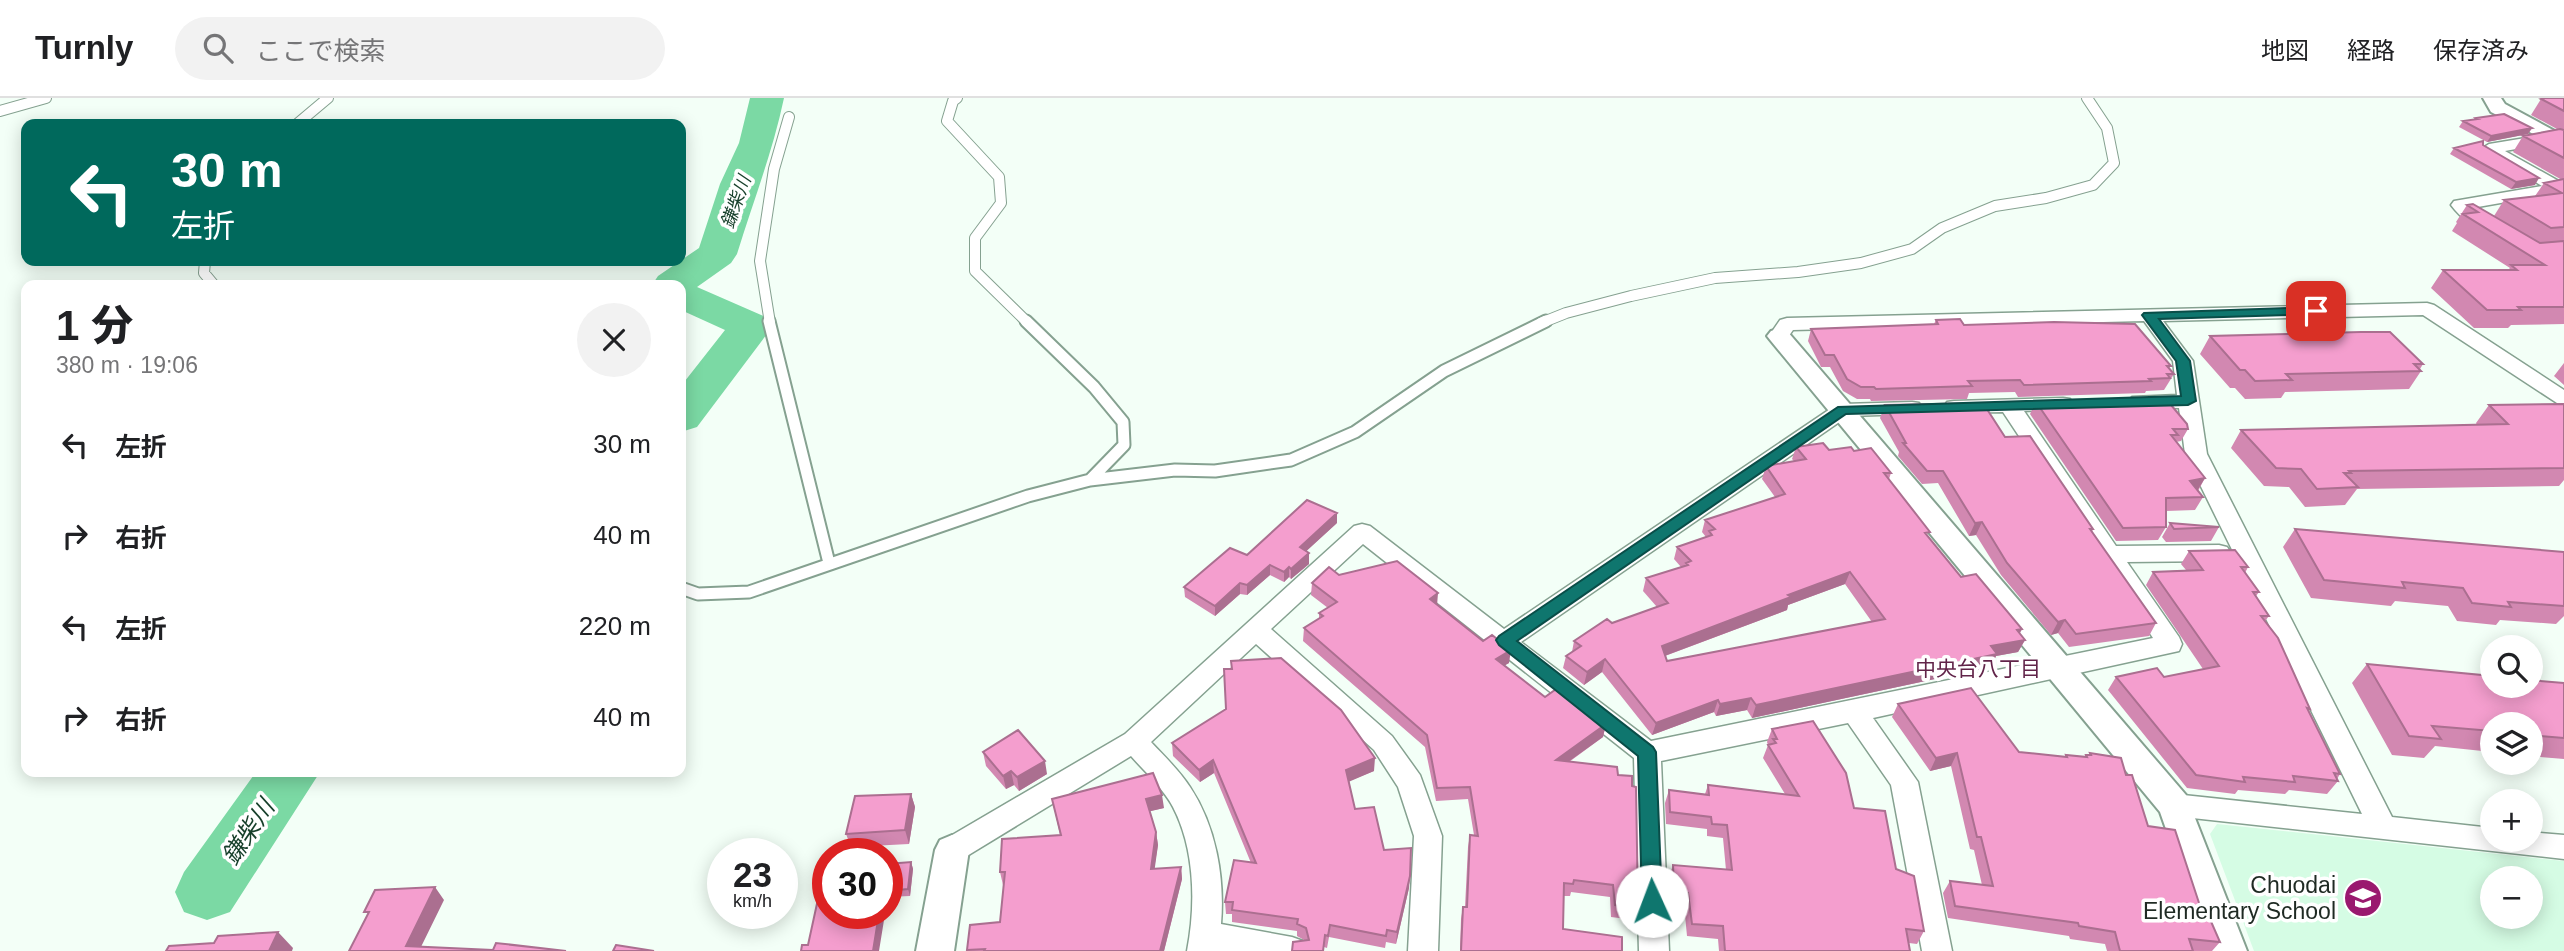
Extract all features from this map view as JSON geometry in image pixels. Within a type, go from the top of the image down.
[{"type":"street","points":[[2492,98],[2498,108],[2558,141]]},
{"type":"street","points":[[2502,235],[2470,216],[2460,205],[2558,188],[2489,149],[2558,141]]},
{"type":"street","points":[[2228,951],[2174,805],[1779,336],[1787,324],[2427,309],[2564,399]]},
{"type":"street","points":[[2149,315],[2183,361],[2196,454],[2383,828]]},
{"type":"street","points":[[2119,402],[2188,401]]},
{"type":"street","points":[[1505,640],[1843,410],[2078,403]]},
{"type":"street","points":[[934,951],[952,850],[1134,741],[1362,532],[1647,752],[1854,712],[2170,644],[2009,405]]},
{"type":"street","points":[[2110,554],[2244,552]]},
{"type":"street","points":[[1255,629],[1383,743],[1410,783],[1428,836],[1423,951]]},
{"type":"street","points":[[1854,712],[1904,782],[1937,951]]},
{"type":"street","points":[[1134,741],[1185,802],[1204,858],[1204,942],[1292,951]]},
{"type":"street","points":[[1647,752],[1654,951]]},
{"type":"street","points":[[2174,805],[2480,839]]},
{"type":"street","points":[[2543,846],[2564,848]]},
{"type":"lane","points":[[0,111],[46,98]]},
{"type":"lane","points":[[303,119],[328,98]]},
{"type":"lane","points":[[957,98],[947,121],[999,177],[1001,203],[975,238],[975,271],[1094,387],[1123,422],[1124,445],[1090,480]]},
{"type":"lane","points":[[686,590],[698,594],[749,592],[1028,496],[1090,480],[1175,470],[1214,471],[1291,460],[1355,432],[1444,371],[1528,328],[1566,313],[1715,278],[1798,272],[1861,263],[1912,249],[1942,228],[1995,206],[2046,198],[2093,185],[2114,163],[2113,143],[2107,124],[2087,98]]},
{"type":"lane","points":[[789,117],[774,169],[760,261],[771,331],[830,563]]},
{"type":"shaded area","name":"Chuodai Elementary School","points":[[2217,824],[2564,861],[2564,951],[2254,951],[2210,834]]},
{"type":"building","points":[[2564,98],[2564,111],[2541,99]]},
{"type":"building","points":[[2504,114],[2532,128],[2491,136],[2463,121],[2478,119],[2476,118]]},
{"type":"building","points":[[2564,130],[2564,158],[2523,136]]},
{"type":"building","points":[[2483,141],[2483,145],[2539,178],[2516,182],[2454,148]]},
{"type":"building","points":[[2564,179],[2564,227],[2551,228],[2504,200],[2562,193],[2544,183]]},
{"type":"building","points":[[2473,204],[2540,243],[2564,241],[2564,307],[2487,310],[2443,270],[2517,270],[2511,265],[2545,265],[2463,214],[2478,212],[2467,205]]},
{"type":"building","points":[[1960,319],[1964,325],[2054,322],[2135,324],[2171,366],[2167,366],[2174,374],[2167,374],[2170,378],[2149,379],[2151,381],[2024,385],[2020,380],[1968,381],[1972,386],[1876,389],[1861,387],[1847,379],[1834,355],[1825,355],[1811,329],[1938,324],[1936,320]]},
{"type":"building","points":[[2390,332],[2423,364],[2414,364],[2421,371],[2286,374],[2292,380],[2255,381],[2245,370],[2240,370],[2210,336]]},
{"type":"building","points":[[2166,399],[2187,424],[2188,429],[2173,429],[2178,435],[2171,435],[2205,478],[2190,481],[2203,497],[2166,498],[2166,527],[2123,528],[2036,402]]},
{"type":"building","points":[[1983,403],[2005,437],[2030,436],[2093,529],[2090,529],[2156,623],[2076,634],[2065,620],[2058,622],[2007,563],[1982,522],[1975,523],[1943,471],[1927,471],[1903,443],[1906,443],[1885,405]]},
{"type":"building","points":[[2564,404],[2564,468],[2344,473],[2358,487],[2317,489],[2301,469],[2276,468],[2241,430],[2508,424],[2489,405]]},
{"type":"building","points":[[1823,443],[1829,450],[1851,447],[1854,451],[1871,448],[1891,473],[1884,473],[1930,532],[1925,533],[1961,577],[1976,574],[2022,629],[2017,630],[2025,640],[1991,646],[1997,654],[1756,705],[1751,698],[1720,704],[1718,700],[1656,723],[1605,659],[1587,672],[1566,656],[1581,646],[1574,641],[1607,619],[1612,623],[1668,603],[1646,578],[1688,565],[1686,563],[1691,561],[1677,547],[1712,535],[1709,531],[1715,529],[1705,520],[1785,494],[1766,466],[1806,459],[1796,447]],"holes":[[[1850,572],[1885,619],[1667,661],[1662,646]]]},
{"type":"building","points":[[1307,500],[1337,513],[1300,547],[1309,553],[1291,569],[1289,567],[1284,572],[1270,565],[1247,585],[1240,583],[1215,606],[1184,587],[1230,548],[1247,555]]},
{"type":"building","points":[[2170,523],[2219,527],[2174,529]]},
{"type":"building","points":[[2295,529],[2564,552],[2564,606],[2508,602],[2511,607],[2472,603],[2463,588],[2402,582],[2405,588],[2324,580]]},
{"type":"building","points":[[2235,550],[2248,567],[2241,567],[2259,592],[2253,592],[2269,616],[2261,616],[2278,638],[2310,709],[2307,708],[2340,774],[2334,773],[2338,781],[2293,776],[2295,782],[2243,777],[2245,782],[2196,775],[2116,677],[2157,668],[2164,677],[2219,666],[2153,572],[2203,570],[2189,551]]},
{"type":"building","points":[[1397,561],[1438,593],[1430,599],[1483,641],[1492,635],[1511,650],[1496,659],[1545,697],[1559,687],[1606,724],[1556,760],[1617,767],[1618,775],[1632,776],[1632,786],[1636,787],[1638,908],[1615,905],[1613,885],[1574,880],[1573,884],[1564,883],[1563,929],[1622,937],[1622,951],[1461,951],[1463,907],[1467,907],[1470,835],[1478,836],[1470,787],[1437,788],[1427,735],[1304,628],[1323,616],[1319,613],[1337,602],[1312,583],[1329,567],[1339,575]]},
{"type":"building","points":[[1281,658],[1341,710],[1375,758],[1346,770],[1355,809],[1374,807],[1384,850],[1411,848],[1410,876],[1397,932],[1387,930],[1386,936],[1330,925],[1328,936],[1325,935],[1323,951],[1292,951],[1293,942],[1309,940],[1306,928],[1297,924],[1298,919],[1232,910],[1233,902],[1225,902],[1234,860],[1256,863],[1213,760],[1199,770],[1172,743],[1226,709],[1224,669],[1232,669],[1231,661]]},
{"type":"building","points":[[2367,664],[2480,675],[2480,698],[2543,698],[2543,681],[2564,683],[2564,738],[2543,736],[2543,712],[2480,712],[2480,730],[2432,726],[2441,739],[2409,736]]},
{"type":"building","points":[[1971,688],[2019,752],[2067,757],[2066,755],[2087,757],[2090,753],[2121,758],[2126,775],[2132,775],[2148,826],[2175,830],[2201,909],[2206,910],[2220,942],[2189,939],[2193,951],[2120,951],[2115,932],[2079,926],[2078,923],[1955,906],[1950,881],[1993,886],[1981,837],[1977,837],[1957,753],[1936,758],[1898,704]]},
{"type":"building","points":[[1813,721],[1846,773],[1854,808],[1885,811],[1896,869],[1914,876],[1924,931],[1906,929],[1910,951],[1725,951],[1723,926],[1692,924],[1688,893],[1674,891],[1673,865],[1732,870],[1727,825],[1712,824],[1711,817],[1670,812],[1669,790],[1709,795],[1708,785],[1799,796],[1768,745],[1776,743],[1773,739],[1777,739],[1772,729]]},
{"type":"building","points":[[1018,730],[1045,761],[1017,777],[1011,771],[1003,776],[983,752]]},
{"type":"building","points":[[1153,773],[1162,795],[1146,799],[1156,832],[1151,869],[1181,867],[1160,951],[967,950],[970,925],[1000,922],[1005,872],[1000,872],[1002,839],[1061,835],[1052,799]]},
{"type":"building","points":[[911,794],[905,830],[846,834],[855,796]]},
{"type":"building","points":[[911,862],[908,889],[903,889],[903,863]]},
{"type":"building","points":[[435,887],[406,946],[493,950],[496,943],[566,951],[349,951],[369,912],[364,912],[375,890]]},
{"type":"building","points":[[812,927],[812,929],[877,929],[873,951],[801,951],[802,945],[808,945]]},
{"type":"building","points":[[278,932],[269,951],[166,951],[169,946],[214,943],[218,936]]},
{"type":"building","points":[[616,945],[654,951],[613,951]]},
{"type":"waterway","name":"鎌柴川","points":[[680,280],[717,254],[739,184],[757,143],[767,98]]},
{"type":"waterway","name":"鎌柴川","points":[[686,297],[751,326],[686,410]]},
{"type":"waterway","name":"鎌柴川","points":[[207,892],[287,777]]},
{"type":"place","name":"Chuodai Elementary School","points":[[2363,898]]},
{"type":"district","name":"中央台八丁目","points":[[1978,668]]},
{"type":"route","points":[[1652,901],[1647,752],[1505,640],[1843,410],[2188,401],[2183,361],[2149,315],[2316,311]]}]
